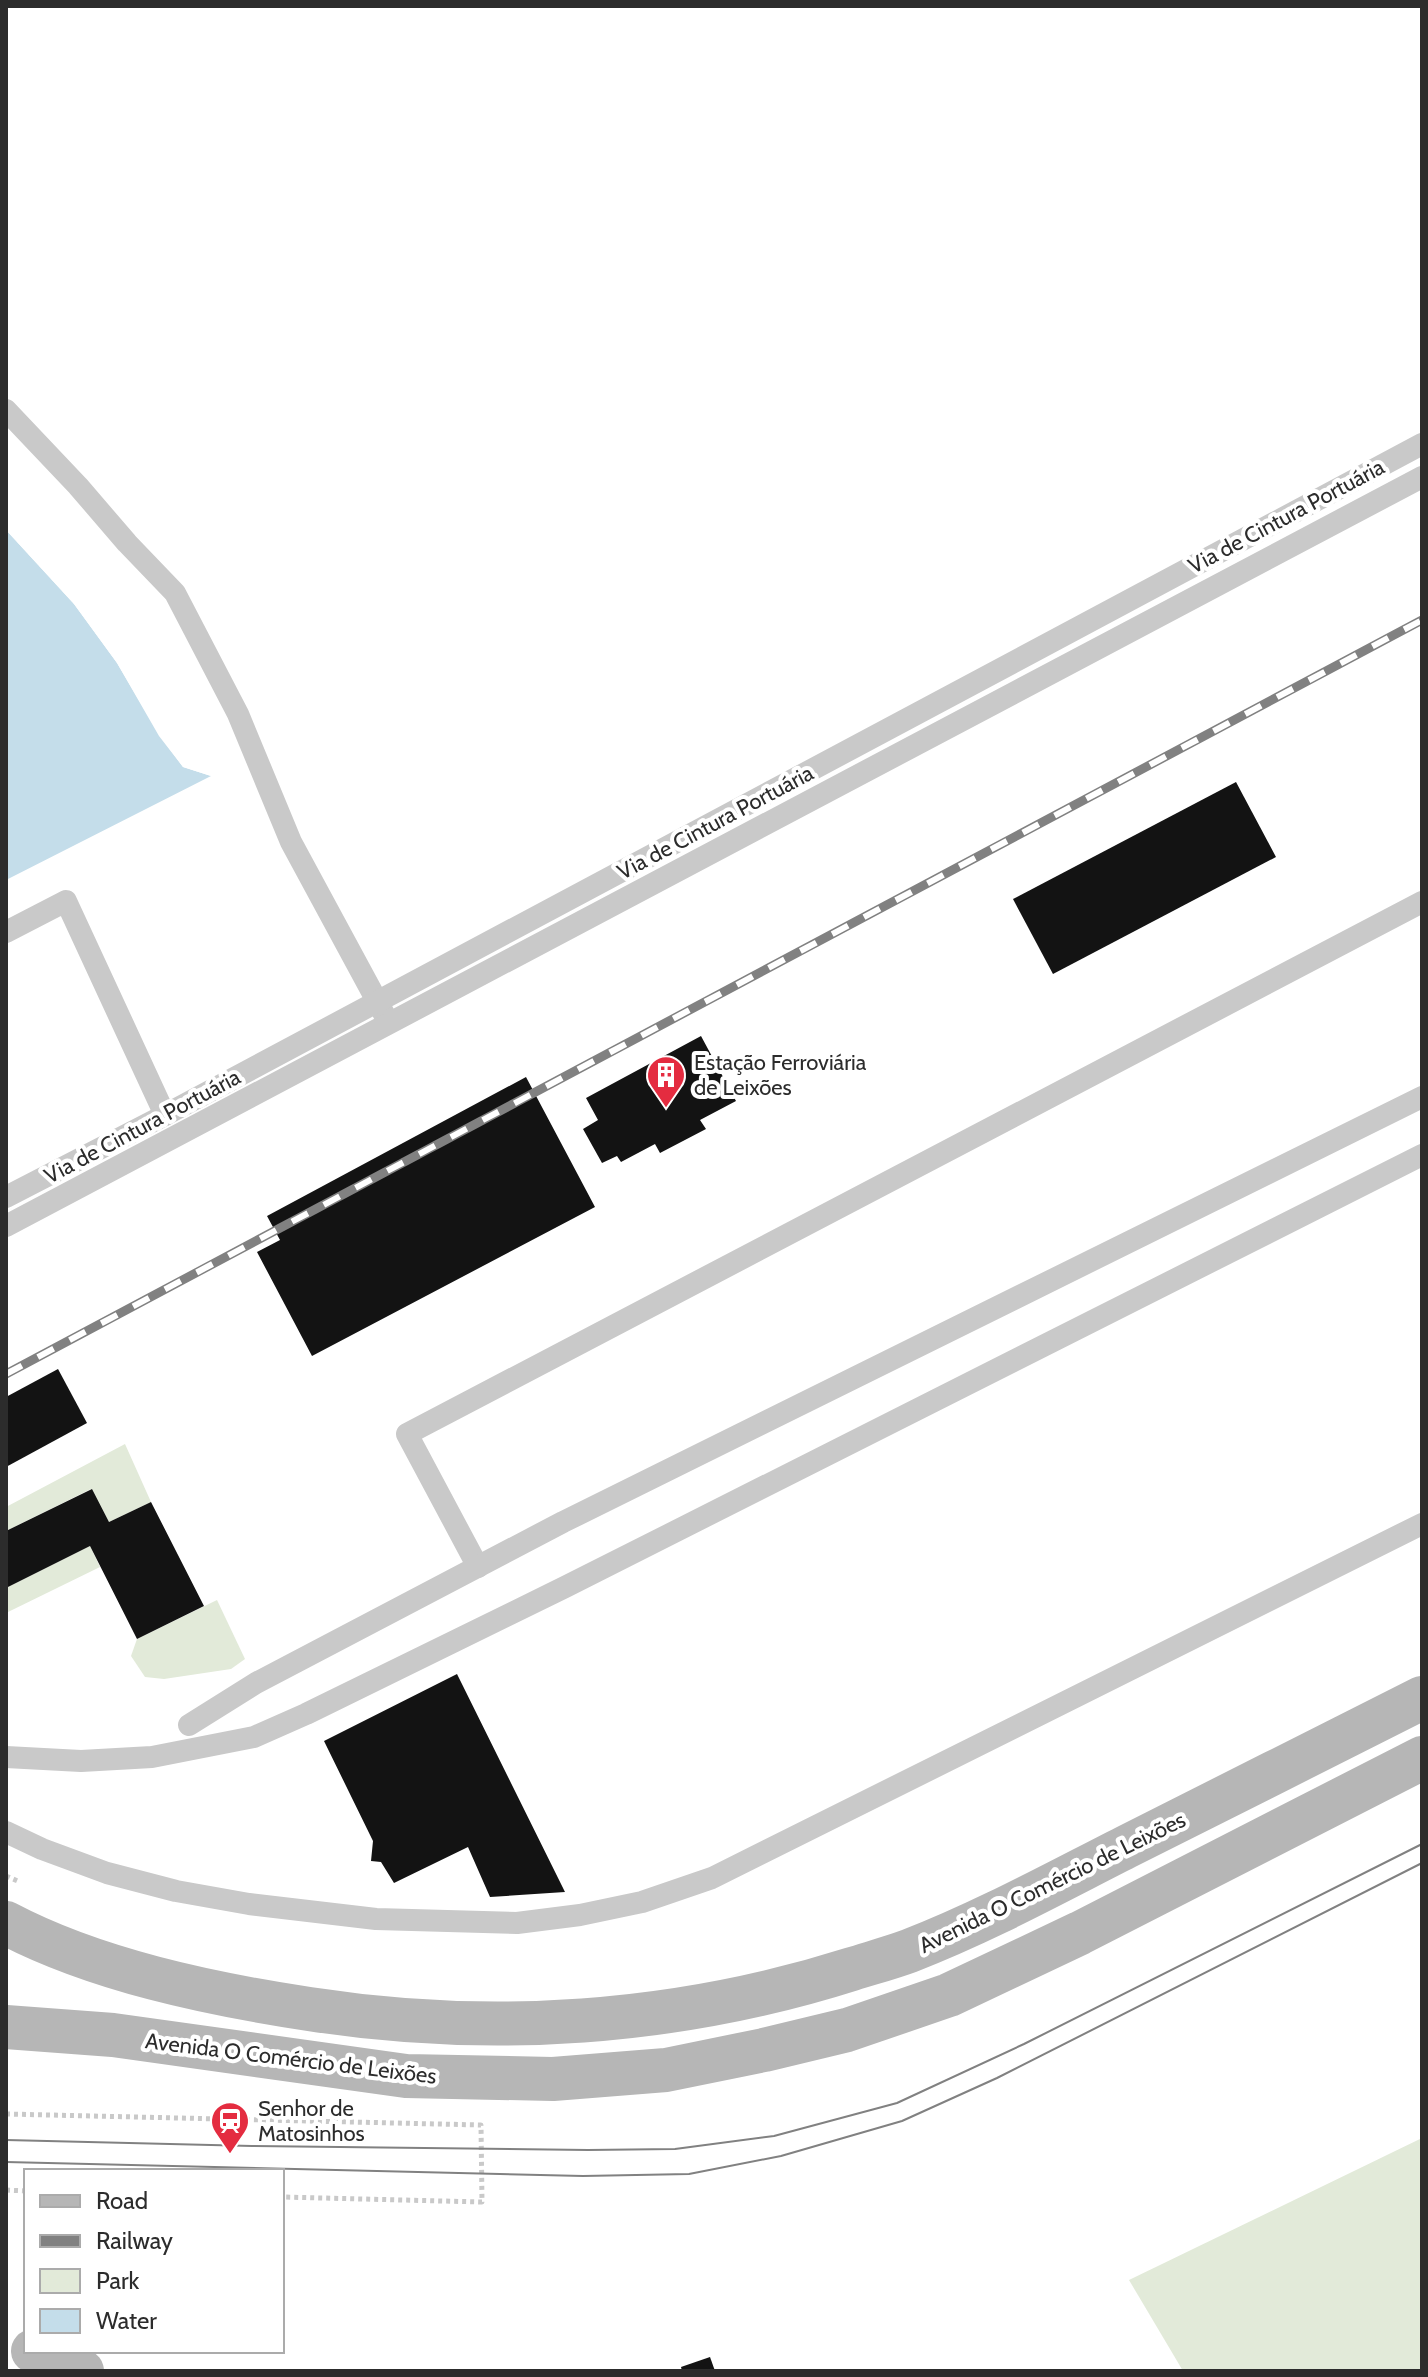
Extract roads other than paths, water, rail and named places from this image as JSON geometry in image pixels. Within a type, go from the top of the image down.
[{"type":"main road","name":"Avenida O Comércio de Leixões","points":[[6,1923],[77,1954],[142,1974],[241,1999],[349,2015],[436,2023],[516,2025],[614,2019],[718,2004],[810,1982],[908,1951],[1018,1902],[1422,1698]]},
{"type":"main road","name":"Avenida O Comércio de Leixões","points":[[6,2027],[113,2035],[406,2076],[553,2079],[666,2070],[847,2030],[949,1995],[1080,1933],[1422,1758]]},
{"type":"main road","points":[[39,2353],[82,2371]]},
{"type":"lane","points":[[6,410],[175,593],[238,714],[291,842],[389,1024]]},
{"type":"lane","name":"Via de Cintura Portuária","points":[[6,1197],[1422,444]]},
{"type":"lane","name":"Via de Cintura Portuária","points":[[6,1226],[1422,477]]},
{"type":"lane","points":[[6,932],[66,901],[165,1115]]},
{"type":"lane","points":[[478,1567],[407,1434],[1422,902]]},
{"type":"lane","points":[[189,1725],[256,1683],[563,1522],[1422,1097]]},
{"type":"lane","points":[[6,1757],[81,1761],[152,1757],[254,1737],[565,1587],[1422,1155]]},
{"type":"lane","points":[[6,1832],[107,1873],[176,1891],[249,1904],[376,1919],[517,1923],[626,1906],[712,1878],[1422,1524]]},
{"type":"water","points":[[6,530],[74,604],[117,663],[159,736],[183,767],[211,776],[6,880]]},
{"type":"tram line","points":[[6,2140],[588,2150],[675,2149],[774,2136],[897,2103],[1024,2044],[1422,1844]]},
{"type":"tram line","points":[[6,2162],[583,2176],[689,2174],[781,2156],[902,2121],[997,2078],[1422,1863]]},
{"type":"railway","points":[[6,1374],[1422,620]]},
{"type":"place","name":"Estação Ferroviária de Leixões","points":[[666,1109]]},
{"type":"place","name":"Senhor de Matosinhos","points":[[230,2155]]}]
